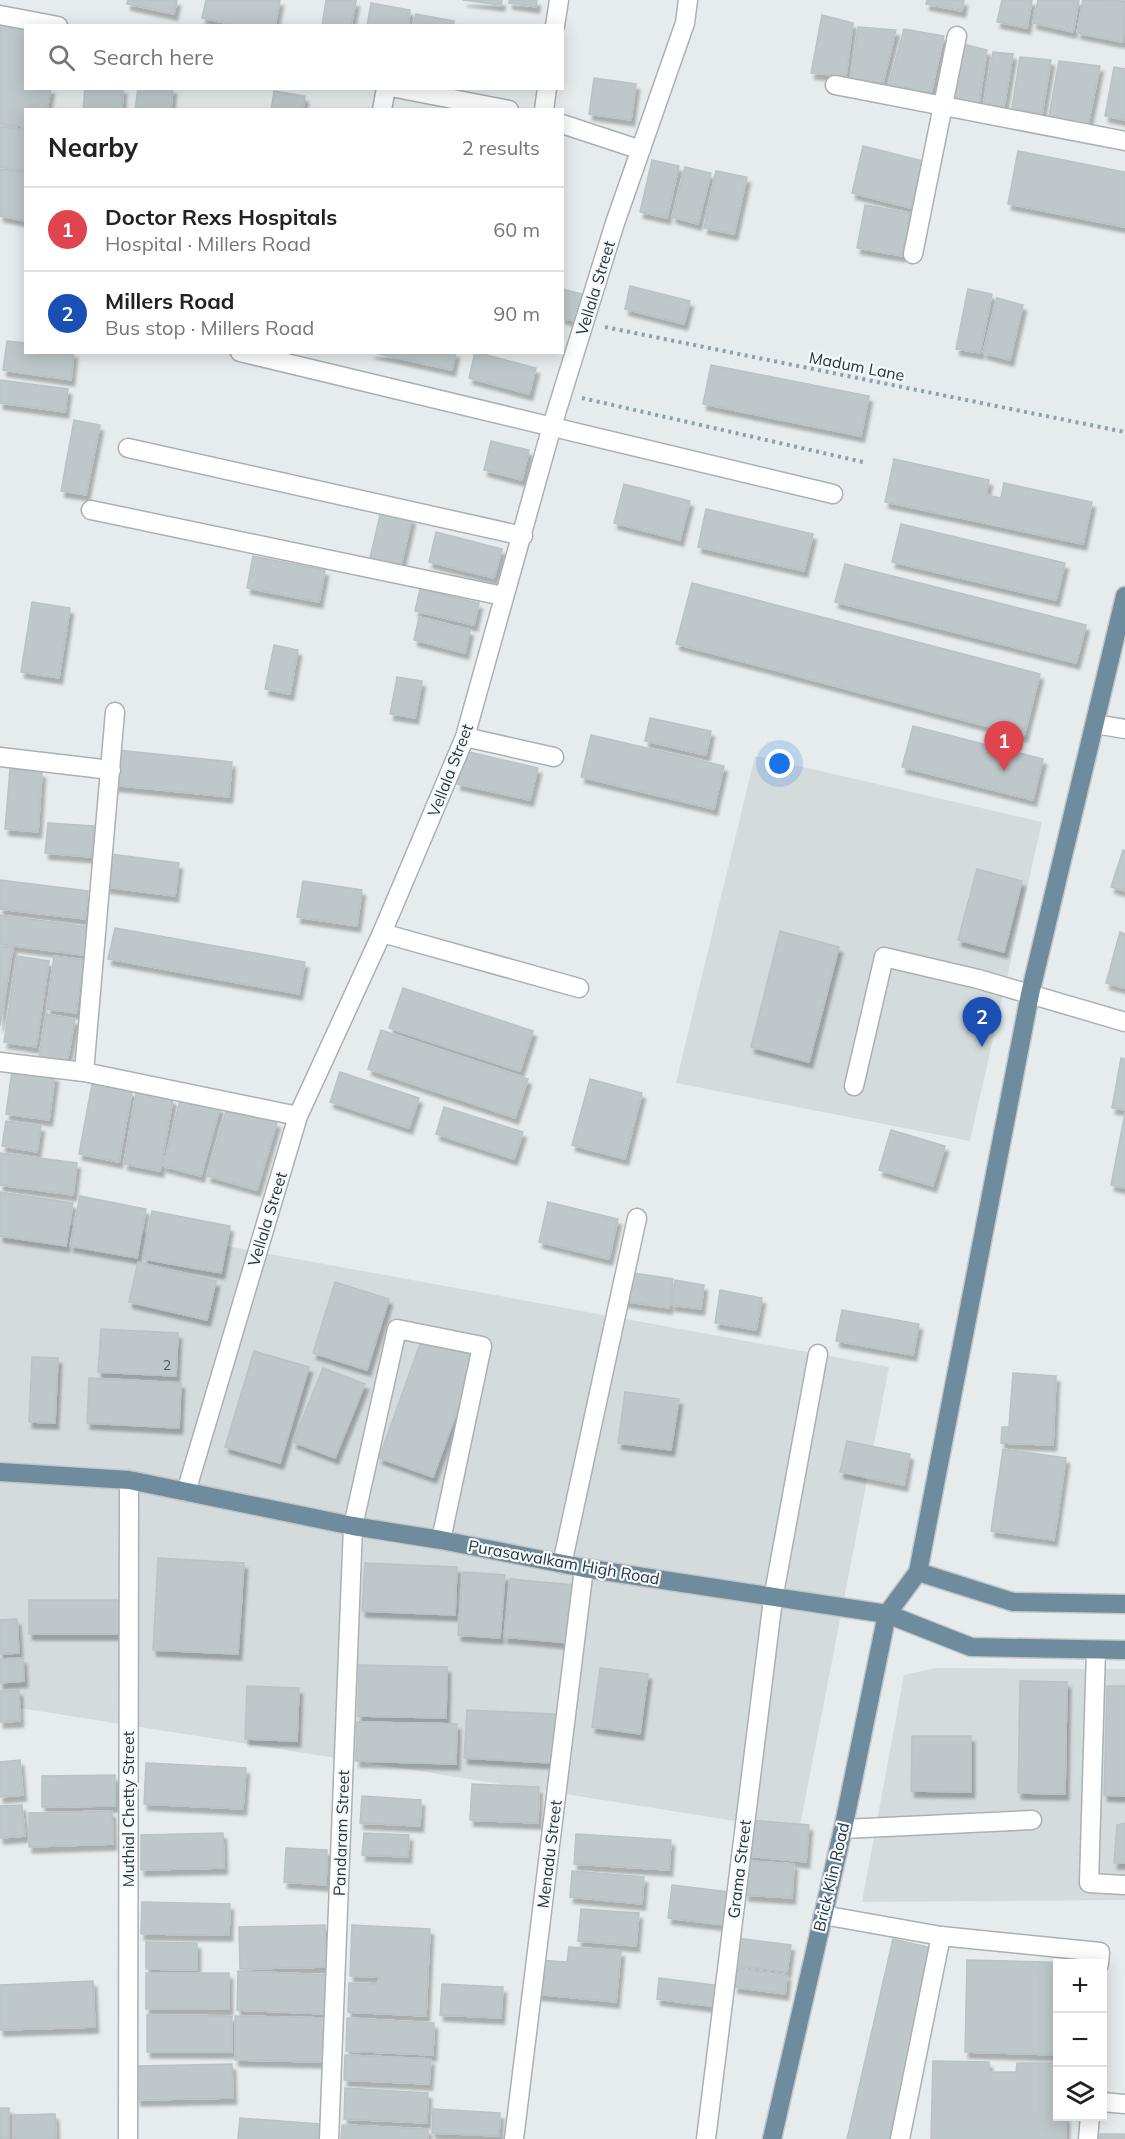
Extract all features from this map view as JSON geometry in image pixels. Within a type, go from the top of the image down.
[{"type":"main road","points":[[887,1614],[918,1572],[1030,994],[1125,596]]},
{"type":"main road","name":"Purasawalkam High Road","points":[[0,1472],[129,1480],[352,1526],[441,1540],[584,1568],[773,1599],[887,1614],[971,1647],[1125,1650]]},
{"type":"main road","points":[[918,1572],[1013,1602],[1125,1604]]},
{"type":"main road","name":"Brick Klin Road","points":[[772,2139],[843,1829],[887,1614]]},
{"type":"street","points":[[555,24],[559,0]]},
{"type":"street","name":"Vellala Street","points":[[186,1492],[298,1116],[382,933],[465,737],[502,596],[523,536],[552,426],[641,150],[685,24],[688,0]]},
{"type":"street","points":[[0,15],[47,24]]},
{"type":"street","points":[[913,254],[957,36]]},
{"type":"street","points":[[834,85],[1125,141]]},
{"type":"street","points":[[382,108],[386,90]]},
{"type":"street","points":[[406,90],[499,108]]},
{"type":"street","points":[[544,108],[547,90]]},
{"type":"street","points":[[564,125],[641,150]]},
{"type":"street","points":[[248,354],[833,494]]},
{"type":"street","points":[[128,448],[523,536]]},
{"type":"street","points":[[91,510],[502,596]]},
{"type":"street","points":[[84,1072],[116,712]]},
{"type":"street","points":[[1095,724],[1125,729]]},
{"type":"street","points":[[465,737],[554,758]]},
{"type":"street","points":[[0,757],[111,770]]},
{"type":"street","points":[[382,933],[579,988]]},
{"type":"street","points":[[854,1086],[884,957],[1030,994],[1125,1022]]},
{"type":"street","points":[[0,1062],[84,1072],[298,1116]]},
{"type":"street","points":[[562,1564],[637,1218]]},
{"type":"street","name":"Pandaram Street","points":[[329,2139],[352,1526],[397,1329],[482,1346],[441,1540]]},
{"type":"street","name":"Grama Street","points":[[706,2139],[773,1599],[818,1354]]},
{"type":"street","name":"Muthial Chetty Street","points":[[128,2139],[129,1480]]},
{"type":"street","name":"Menadu Street","points":[[514,2139],[584,1568]]},
{"type":"street","points":[[1096,1650],[1089,1883],[1125,1885]]},
{"type":"street","points":[[843,1829],[1032,1820]]},
{"type":"street","points":[[823,1915],[941,1936],[1100,1952],[1099,1959]]},
{"type":"street","points":[[900,2139],[941,1936]]},
{"type":"street","points":[[1107,2102],[1125,2104]]},
{"type":"street","points":[[1088,2139],[1090,2121]]},
{"type":"path","name":"Madum Lane","points":[[584,323],[1125,432]]},
{"type":"path","points":[[564,394],[863,462]]},
{"type":"shaded area","points":[[755,756],[1042,822],[970,1141],[676,1083]]},
{"type":"shaded area","points":[[0,1217],[160,1234],[889,1367],[799,1831],[0,1705]]},
{"type":"shaded area","points":[[936,1668],[1125,1669],[1125,1900],[862,1902],[904,1675]]},
{"type":"building","points":[[128,0],[177,0],[174,14],[127,4]]},
{"type":"building","points":[[206,0],[280,0],[275,24],[230,24],[202,18]]},
{"type":"building","points":[[326,0],[356,1],[351,24],[322,24]]},
{"type":"building","points":[[463,0],[502,0],[501,5]]},
{"type":"building","points":[[509,0],[537,0],[536,7],[509,3]]},
{"type":"building","points":[[927,0],[964,0],[962,11],[926,4]]},
{"type":"building","points":[[1002,0],[1032,0],[1027,28],[997,22]]},
{"type":"building","points":[[1038,0],[1079,0],[1073,32],[1033,23]]},
{"type":"building","points":[[1083,0],[1125,1],[1123,42],[1077,33]]},
{"type":"building","points":[[371,3],[410,10],[408,24],[367,24]]},
{"type":"building","points":[[416,14],[454,21],[453,24],[414,24]]},
{"type":"building","points":[[822,15],[853,23],[846,76],[811,73]]},
{"type":"building","points":[[0,19],[24,25],[24,90],[51,90],[47,108],[24,108],[24,127],[0,124]]},
{"type":"building","points":[[858,27],[896,30],[883,83],[851,78]]},
{"type":"building","points":[[904,29],[944,36],[931,93],[889,84]]},
{"type":"building","points":[[963,44],[987,50],[979,103],[951,100]]},
{"type":"building","points":[[993,52],[1013,54],[1004,107],[984,102]]},
{"type":"building","points":[[1020,57],[1051,60],[1042,114],[1012,108]]},
{"type":"building","points":[[1059,61],[1100,66],[1088,125],[1049,116]]},
{"type":"building","points":[[1114,67],[1125,69],[1125,120],[1105,116]]},
{"type":"building","points":[[594,78],[636,84],[631,120],[589,114]]},
{"type":"building","points":[[85,90],[123,90],[122,108],[83,108]]},
{"type":"building","points":[[138,90],[173,90],[171,108],[135,108]]},
{"type":"building","points":[[274,91],[305,96],[303,108],[271,108]]},
{"type":"building","points":[[0,126],[24,130],[24,171],[0,167]]},
{"type":"building","points":[[863,146],[923,161],[911,208],[852,193]]},
{"type":"building","points":[[1018,151],[1125,172],[1125,227],[1008,204]]},
{"type":"building","points":[[652,160],[679,166],[667,218],[640,212]]},
{"type":"building","points":[[685,167],[711,173],[698,224],[672,217]]},
{"type":"building","points":[[0,169],[24,173],[24,221],[0,216]]},
{"type":"building","points":[[716,171],[747,177],[734,234],[704,228]]},
{"type":"building","points":[[865,205],[910,213],[902,256],[857,248]]},
{"type":"building","points":[[630,286],[690,301],[684,324],[625,309]]},
{"type":"building","points":[[968,289],[992,294],[980,353],[956,349]]},
{"type":"building","points":[[564,290],[586,295],[578,322],[564,318]]},
{"type":"building","points":[[997,298],[1023,305],[1010,360],[983,353]]},
{"type":"building","points":[[7,341],[24,343],[24,354],[74,354],[71,380],[3,370]]},
{"type":"building","points":[[380,354],[456,354],[452,370]]},
{"type":"building","points":[[475,354],[536,368],[529,394],[469,378]]},
{"type":"building","points":[[711,365],[869,396],[861,436],[703,404]]},
{"type":"building","points":[[0,380],[68,389],[65,412],[0,403]]},
{"type":"building","points":[[74,420],[100,425],[86,495],[61,491]]},
{"type":"building","points":[[491,441],[529,450],[522,480],[484,470]]},
{"type":"building","points":[[894,459],[989,480],[986,495],[1001,498],[1004,483],[1092,502],[1083,544],[885,502]]},
{"type":"building","points":[[624,484],[690,501],[680,540],[614,523]]},
{"type":"building","points":[[706,509],[813,534],[804,571],[698,547]]},
{"type":"building","points":[[381,511],[412,518],[401,565],[370,558]]},
{"type":"building","points":[[901,524],[1065,563],[1056,600],[892,562]]},
{"type":"building","points":[[436,532],[502,549],[494,578],[429,562]]},
{"type":"building","points":[[253,556],[325,570],[319,602],[247,588]]},
{"type":"building","points":[[845,564],[1086,625],[1076,663],[835,602]]},
{"type":"building","points":[[692,583],[1040,674],[1024,736],[676,644]]},
{"type":"building","points":[[420,589],[479,603],[474,625],[415,611]]},
{"type":"building","points":[[32,602],[70,608],[59,678],[21,672]]},
{"type":"building","points":[[419,617],[470,630],[465,653],[414,640]]},
{"type":"building","points":[[274,645],[298,650],[290,694],[265,689]]},
{"type":"building","points":[[397,677],[422,681],[415,718],[390,714]]},
{"type":"building","points":[[650,718],[711,731],[706,755],[645,741]]},
{"type":"building","points":[[913,726],[1043,759],[1033,800],[902,767]]},
{"type":"building","points":[[591,735],[724,766],[714,809],[581,777]]},
{"type":"building","points":[[117,750],[232,762],[229,797],[113,785]]},
{"type":"building","points":[[465,751],[538,768],[530,800],[457,784]]},
{"type":"building","points":[[10,769],[42,772],[38,832],[5,829]]},
{"type":"building","points":[[48,823],[94,826],[91,857],[45,853]]},
{"type":"building","points":[[1123,850],[1125,851],[1125,891],[1111,887]]},
{"type":"building","points":[[110,854],[179,863],[175,896],[106,887]]},
{"type":"building","points":[[977,869],[1022,881],[1004,952],[958,940]]},
{"type":"building","points":[[0,880],[88,891],[85,919],[0,909]]},
{"type":"building","points":[[303,881],[362,890],[357,926],[297,917]]},
{"type":"building","points":[[0,915],[95,928],[91,956],[0,944]]},
{"type":"building","points":[[115,928],[305,962],[299,994],[108,959]]},
{"type":"building","points":[[780,931],[839,947],[809,1062],[751,1047]]},
{"type":"building","points":[[1120,932],[1125,934],[1125,988],[1106,983]]},
{"type":"building","points":[[0,946],[13,948],[0,1026]]},
{"type":"building","points":[[17,956],[49,961],[36,1047],[4,1042]]},
{"type":"building","points":[[54,956],[83,960],[76,1013],[47,1009]]},
{"type":"building","points":[[403,988],[533,1031],[520,1071],[389,1028]]},
{"type":"building","points":[[46,1014],[75,1019],[67,1063],[39,1058]]},
{"type":"building","points":[[381,1030],[528,1079],[515,1118],[368,1069]]},
{"type":"building","points":[[1121,1058],[1125,1059],[1125,1110],[1112,1108]]},
{"type":"building","points":[[12,1070],[55,1076],[49,1120],[6,1114]]},
{"type":"building","points":[[340,1072],[419,1098],[409,1128],[330,1102]]},
{"type":"building","points":[[590,1079],[642,1093],[625,1159],[572,1145]]},
{"type":"building","points":[[92,1084],[132,1091],[119,1162],[79,1154]]},
{"type":"building","points":[[136,1093],[173,1099],[160,1171],[124,1164]]},
{"type":"building","points":[[181,1097],[220,1107],[201,1176],[163,1166]]},
{"type":"building","points":[[444,1107],[523,1132],[514,1159],[436,1134]]},
{"type":"building","points":[[227,1108],[277,1122],[257,1190],[207,1176]]},
{"type":"building","points":[[1125,1113],[1125,1188],[1111,1185]]},
{"type":"building","points":[[6,1121],[41,1126],[37,1152],[2,1146]]},
{"type":"building","points":[[891,1130],[945,1146],[933,1186],[879,1170]]},
{"type":"building","points":[[0,1153],[77,1163],[73,1195],[0,1185]]},
{"type":"building","points":[[0,1192],[73,1203],[66,1246],[0,1236]]},
{"type":"building","points":[[80,1196],[146,1209],[137,1258],[70,1246]]},
{"type":"building","points":[[548,1202],[618,1219],[609,1259],[539,1242]]},
{"type":"building","points":[[152,1211],[230,1226],[221,1273],[143,1259]]},
{"type":"building","points":[[138,1262],[216,1281],[207,1320],[129,1302]]},
{"type":"building","points":[[627,1272],[673,1279],[669,1308],[623,1301]]},
{"type":"building","points":[[675,1280],[704,1285],[701,1309],[672,1305]]},
{"type":"building","points":[[335,1282],[389,1299],[367,1370],[313,1353]]},
{"type":"building","points":[[720,1290],[762,1298],[756,1330],[715,1323]]},
{"type":"building","points":[[842,1310],[919,1324],[913,1355],[836,1341]]},
{"type":"building","points":[[101,1329],[178,1333],[176,1376],[98,1372]]},
{"type":"building","points":[[420,1344],[478,1354],[433,1477],[379,1458]]},
{"type":"building","points":[[254,1351],[309,1367],[280,1463],[225,1447]]},
{"type":"building","points":[[32,1357],[58,1358],[55,1423],[29,1422]]},
{"type":"building","points":[[323,1368],[365,1384],[335,1458],[293,1442]]},
{"type":"building","points":[[1013,1373],[1056,1376],[1053,1445],[1001,1443],[1002,1427],[1009,1427]]},
{"type":"building","points":[[89,1378],[181,1383],[179,1428],[87,1423]]},
{"type":"building","points":[[625,1392],[679,1399],[671,1450],[618,1443]]},
{"type":"building","points":[[847,1441],[910,1454],[904,1485],[840,1472]]},
{"type":"building","points":[[1003,1449],[1066,1458],[1054,1540],[991,1531]]},
{"type":"building","points":[[158,1558],[244,1563],[238,1654],[153,1650]]},
{"type":"building","points":[[365,1563],[457,1567],[455,1615],[362,1611]]},
{"type":"building","points":[[463,1572],[505,1575],[500,1638],[458,1635]]},
{"type":"building","points":[[510,1579],[575,1585],[569,1643],[504,1637]]},
{"type":"building","points":[[29,1600],[128,1600],[128,1634],[29,1634]]},
{"type":"building","points":[[17,1619],[19,1653],[0,1654],[0,1620]]},
{"type":"building","points":[[23,1658],[24,1681],[0,1683],[0,1659]]},
{"type":"building","points":[[359,1665],[447,1667],[446,1718],[358,1716]]},
{"type":"building","points":[[600,1668],[648,1674],[640,1734],[592,1727]]},
{"type":"building","points":[[1020,1681],[1067,1682],[1065,1794],[1018,1793]]},
{"type":"building","points":[[247,1686],[299,1688],[297,1741],[245,1739]]},
{"type":"building","points":[[1107,1686],[1125,1686],[1125,1796],[1104,1795]]},
{"type":"building","points":[[19,1690],[20,1721],[0,1722],[0,1691]]},
{"type":"building","points":[[467,1710],[555,1714],[552,1763],[464,1758]]},
{"type":"building","points":[[357,1722],[457,1724],[456,1764],[356,1761]]},
{"type":"building","points":[[912,1736],[971,1736],[971,1792],[911,1791]]},
{"type":"building","points":[[20,1760],[23,1795],[0,1797],[0,1762]]},
{"type":"building","points":[[146,1763],[246,1768],[243,1809],[144,1804]]},
{"type":"building","points":[[115,1775],[115,1806],[42,1807],[42,1776]]},
{"type":"building","points":[[472,1784],[539,1787],[538,1823],[470,1820]]},
{"type":"building","points":[[362,1796],[421,1800],[420,1826],[360,1823]]},
{"type":"building","points":[[22,1805],[25,1836],[0,1838],[0,1806]]},
{"type":"building","points":[[112,1811],[113,1844],[29,1847],[29,1813]]},
{"type":"building","points":[[750,1820],[809,1825],[806,1862],[747,1856]]},
{"type":"building","points":[[1125,1823],[1125,1863],[1114,1863],[1117,1825]]},
{"type":"building","points":[[223,1833],[224,1868],[141,1870],[141,1835]]},
{"type":"building","points":[[364,1833],[409,1835],[408,1857],[362,1855]]},
{"type":"building","points":[[576,1834],[671,1840],[669,1870],[574,1864]]},
{"type":"building","points":[[286,1848],[327,1850],[326,1885],[284,1882]]},
{"type":"building","points":[[747,1861],[794,1864],[792,1898],[745,1895]]},
{"type":"building","points":[[572,1871],[644,1877],[642,1904],[570,1897]]},
{"type":"building","points":[[672,1885],[729,1892],[725,1925],[668,1918]]},
{"type":"building","points":[[142,1902],[230,1904],[229,1935],[141,1934]]},
{"type":"building","points":[[581,1909],[639,1913],[636,1946],[578,1941]]},
{"type":"building","points":[[325,1925],[326,1967],[240,1969],[239,1927]]},
{"type":"building","points":[[352,1925],[430,1929],[426,2016],[348,2012],[349,1983],[378,1984],[379,1977],[350,1976]]},
{"type":"building","points":[[736,1938],[791,1945],[787,1972],[733,1965]]},
{"type":"building","points":[[893,1939],[932,1948],[889,2139],[847,2139]]},
{"type":"building","points":[[146,1942],[197,1943],[197,1970],[146,1969]]},
{"type":"building","points":[[569,1947],[621,1951],[616,2002],[536,1994],[539,1960],[567,1962]]},
{"type":"building","points":[[967,1960],[1053,1962],[1053,2055],[965,2052]]},
{"type":"building","points":[[737,1968],[787,1975],[785,1994],[734,1987]]},
{"type":"building","points":[[238,1971],[328,1975],[326,2014],[237,2010]]},
{"type":"building","points":[[146,1973],[229,1973],[229,2009],[146,2009]]},
{"type":"building","points":[[659,1978],[721,1986],[718,2007],[657,1999]]},
{"type":"building","points":[[93,1981],[95,2027],[0,2030],[0,1985]]},
{"type":"building","points":[[442,1984],[503,1987],[501,2018],[440,2015]]},
{"type":"building","points":[[147,2015],[232,2016],[232,2052],[147,2052]]},
{"type":"building","points":[[235,2016],[326,2018],[325,2062],[235,2060]]},
{"type":"building","points":[[347,2018],[434,2023],[433,2055],[346,2051]]},
{"type":"building","points":[[345,2055],[431,2059],[429,2084],[344,2080]]},
{"type":"building","points":[[933,2061],[989,2062],[989,2072],[1016,2072],[1017,2063],[1053,2063],[1053,2121],[1066,2121],[1066,2139],[931,2139]]},
{"type":"building","points":[[232,2064],[233,2098],[137,2100],[136,2066]]},
{"type":"building","points":[[345,2088],[428,2093],[427,2123],[344,2119]]},
{"type":"building","points":[[0,2108],[9,2108],[9,2139],[0,2139]]},
{"type":"building","points":[[433,2109],[500,2113],[499,2136],[432,2133]]},
{"type":"building","points":[[55,2114],[56,2139],[14,2139],[14,2115]]},
{"type":"building","points":[[240,2118],[320,2124],[319,2139],[238,2139]]},
{"type":"building","points":[[342,2125],[428,2129],[428,2139],[341,2139]]},
{"type":"building","points":[[1097,2134],[1125,2134],[1125,2139],[1097,2139]]},
{"type":"place","name":"Doctor Rexs Hospitals","points":[[1004,771]]},
{"type":"place","name":"Millers Road","points":[[982,1047]]}]
